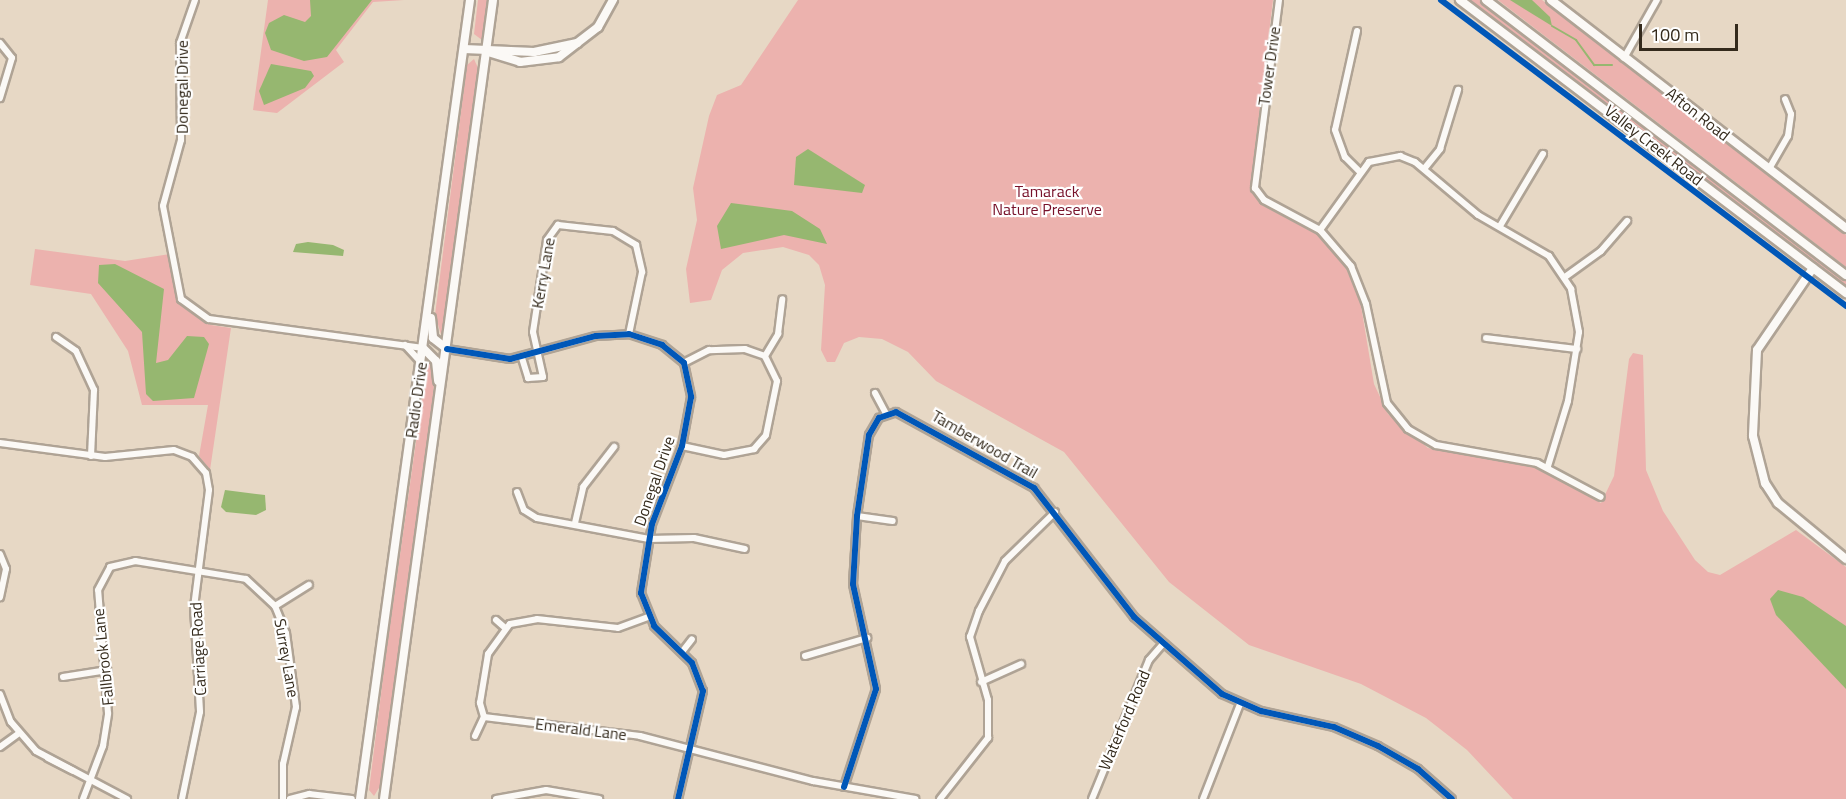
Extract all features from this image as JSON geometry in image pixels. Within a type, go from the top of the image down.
[{"type":"main road","name":"Radio Drive","points":[[360,799],[470,0]]},
{"type":"main road","name":"Radio Drive","points":[[384,799],[488,52],[493,0]]},
{"type":"main road","name":"Valley Creek Road","points":[[1461,0],[1846,293]]},
{"type":"main road","name":"Valley Creek Road","points":[[1486,0],[1846,275]]},
{"type":"main road","points":[[431,291],[432,334],[447,349]]},
{"type":"main road","points":[[423,348],[437,364],[439,405]]},
{"type":"street","name":"Donegal Drive","points":[[195,0],[180,44],[182,140],[163,206],[181,299],[209,319],[423,348]]},
{"type":"street","points":[[464,50],[488,52],[502,60],[541,61],[566,53],[598,27],[613,0]]},
{"type":"street","name":"Tower Drive","points":[[1279,0],[1254,181],[1259,195],[1320,230]]},
{"type":"street","name":"Afton Road","points":[[1551,0],[1846,228]]},
{"type":"street","points":[[1624,58],[1657,0]]},
{"type":"street","points":[[1356,31],[1335,130],[1344,157],[1360,172]]},
{"type":"street","points":[[0,43],[12,58],[0,98]]},
{"type":"street","points":[[1424,169],[1440,149],[1458,90]]},
{"type":"street","points":[[1769,170],[1788,136],[1791,114],[1785,99]]},
{"type":"street","points":[[1500,226],[1543,154]]},
{"type":"street","points":[[1548,466],[1568,401],[1577,349],[1578,319],[1565,277],[1539,247],[1469,208],[1424,169],[1393,155],[1377,159],[1360,172],[1320,230],[1357,278],[1378,383],[1400,421],[1436,445],[1548,466],[1601,497]]},
{"type":"street","points":[[1565,277],[1601,251],[1627,221]]},
{"type":"street","name":"Kerry Lane","points":[[538,355],[533,332],[547,240],[558,225],[614,231],[636,246],[642,272],[629,334]]},
{"type":"street","points":[[1813,268],[1756,350],[1753,436],[1765,483],[1778,503],[1846,559]]},
{"type":"street","points":[[765,356],[778,334],[782,299]]},
{"type":"street","points":[[447,349],[499,359],[522,358],[596,336],[629,334],[663,345],[684,363],[721,348],[765,356],[775,371],[777,392],[762,442],[735,455],[682,446]]},
{"type":"street","points":[[56,337],[76,351],[94,390],[91,456]]},
{"type":"street","points":[[1486,338],[1577,349]]},
{"type":"street","points":[[405,345],[421,363]]},
{"type":"street","points":[[522,358],[528,378],[536,380],[545,370],[538,355]]},
{"type":"street","name":"Donegal Drive","points":[[648,617],[641,593],[649,539],[682,446],[691,397],[684,363]]},
{"type":"street","points":[[844,787],[876,689],[867,638],[853,584],[857,516],[868,435],[886,414],[875,393]]},
{"type":"street","name":"Tamberwood Trail","points":[[886,414],[903,413],[1023,480],[1055,512],[1118,598],[1163,644],[1240,704],[1334,728],[1378,746],[1418,769],[1452,799]]},
{"type":"street","name":"Carriage Road","points":[[0,443],[91,456],[174,450],[199,462],[209,490],[198,570],[194,623],[200,712],[182,799]]},
{"type":"street","points":[[575,523],[583,487],[614,447]]},
{"type":"street","points":[[517,492],[530,516],[649,539],[693,538],[745,549]]},
{"type":"street","points":[[940,799],[988,738],[989,706],[970,637],[980,611],[1010,554],[1055,512]]},
{"type":"street","points":[[857,516],[893,521]]},
{"type":"street","points":[[0,554],[6,569],[0,597]]},
{"type":"street","name":"Fallbrook Lane","points":[[83,799],[107,728],[106,670],[97,597],[104,573],[128,561],[198,570]]},
{"type":"street","name":"Surrey Lane","points":[[198,570],[246,579],[275,606],[286,633],[296,707],[283,764],[284,799]]},
{"type":"street","points":[[275,606],[309,585]]},
{"type":"street","points":[[476,736],[484,717],[480,703],[488,654],[504,627],[532,619],[618,628],[648,617],[682,652],[703,691],[678,799]]},
{"type":"street","points":[[496,620],[504,627]]},
{"type":"street","points":[[805,656],[867,638]]},
{"type":"street","points":[[682,652],[692,639]]},
{"type":"street","name":"Waterford Road","points":[[1092,799],[1149,660],[1163,644]]},
{"type":"street","points":[[981,682],[1021,664]]},
{"type":"street","points":[[63,676],[106,670]]},
{"type":"street","points":[[0,694],[1,704],[19,733],[47,758],[127,799]]},
{"type":"street","points":[[1203,799],[1240,704]]},
{"type":"street","name":"Emerald Lane","points":[[484,717],[689,748],[844,787],[915,799]]},
{"type":"street","points":[[0,747],[19,733]]},
{"type":"street","points":[[496,799],[546,790],[598,799]]},
{"type":"street","points":[[290,799],[309,794],[352,799]]},
{"type":"green space","points":[[268,0],[404,0],[373,2],[336,50],[344,62],[277,113],[253,110]]},
{"type":"green space","points":[[478,0],[488,0],[482,40],[474,34]]},
{"type":"green space","name":"Tamarack Nature Preserve","points":[[798,0],[1273,0],[1250,189],[1262,205],[1317,234],[1346,268],[1360,300],[1374,384],[1388,414],[1428,448],[1542,469],[1601,503],[1614,476],[1629,359],[1633,353],[1643,355],[1646,470],[1663,511],[1695,560],[1708,572],[1720,575],[1796,530],[1846,567],[1846,799],[1513,799],[1467,750],[1426,718],[1361,684],[1249,645],[1169,582],[1064,452],[936,381],[908,352],[882,339],[859,337],[844,343],[835,362],[827,362],[821,350],[825,285],[819,265],[809,255],[783,247],[743,253],[722,270],[711,300],[690,303],[686,269],[697,220],[693,188],[709,116],[717,95],[741,85]]},
{"type":"green space","points":[[1469,0],[1479,0],[1522,31],[1846,281],[1846,287]]},
{"type":"green space","points":[[1498,0],[1542,0],[1846,235],[1846,267]]},
{"type":"green space","points":[[474,59],[478,68],[443,341],[435,315],[467,65]]},
{"type":"green space","points":[[35,249],[125,261],[170,254],[185,305],[211,325],[231,328],[210,470],[199,456],[208,405],[142,405],[128,351],[91,294],[30,285]]},
{"type":"green space","points":[[428,357],[435,377],[417,533],[382,783],[374,796],[369,790]]},
{"type":"shaded area","points":[[310,0],[372,0],[327,57],[304,61],[271,50],[265,33],[269,23],[284,15],[305,22],[311,16]]},
{"type":"shaded area","points":[[1510,0],[1532,0],[1550,17],[1552,26]]},
{"type":"shaded area","points":[[271,64],[311,71],[314,76],[305,88],[264,105],[259,91]]},
{"type":"shaded area","points":[[808,149],[865,185],[862,193],[794,185],[796,157]]},
{"type":"shaded area","points":[[731,203],[792,211],[820,229],[827,244],[784,235],[721,249],[717,226]]},
{"type":"shaded area","points":[[308,242],[333,245],[344,250],[343,256],[293,252],[296,244]]},
{"type":"shaded area","points":[[115,264],[164,289],[156,363],[168,360],[187,336],[204,337],[209,344],[194,398],[153,401],[146,394],[142,332],[98,283],[99,265]]},
{"type":"shaded area","points":[[225,490],[265,495],[266,510],[256,515],[226,512],[221,507]]},
{"type":"shaded area","points":[[1778,590],[1803,597],[1846,626],[1846,689],[1776,615],[1770,599]]},
{"type":"waterway","points":[[1552,26],[1576,40],[1594,65],[1612,65]]},
{"type":"cycle path","points":[[1441,0],[1846,306]]},
{"type":"cycle path","points":[[447,349],[510,359],[596,336],[629,334],[662,345],[684,363],[691,397],[682,446],[652,524],[641,593],[654,626],[692,663],[703,691],[678,799]]},
{"type":"cycle path","points":[[844,787],[876,689],[853,584],[857,516],[869,435],[879,418],[896,412],[1034,488],[1134,617],[1222,694],[1261,711],[1334,727],[1378,746],[1418,769],[1452,799]]}]
